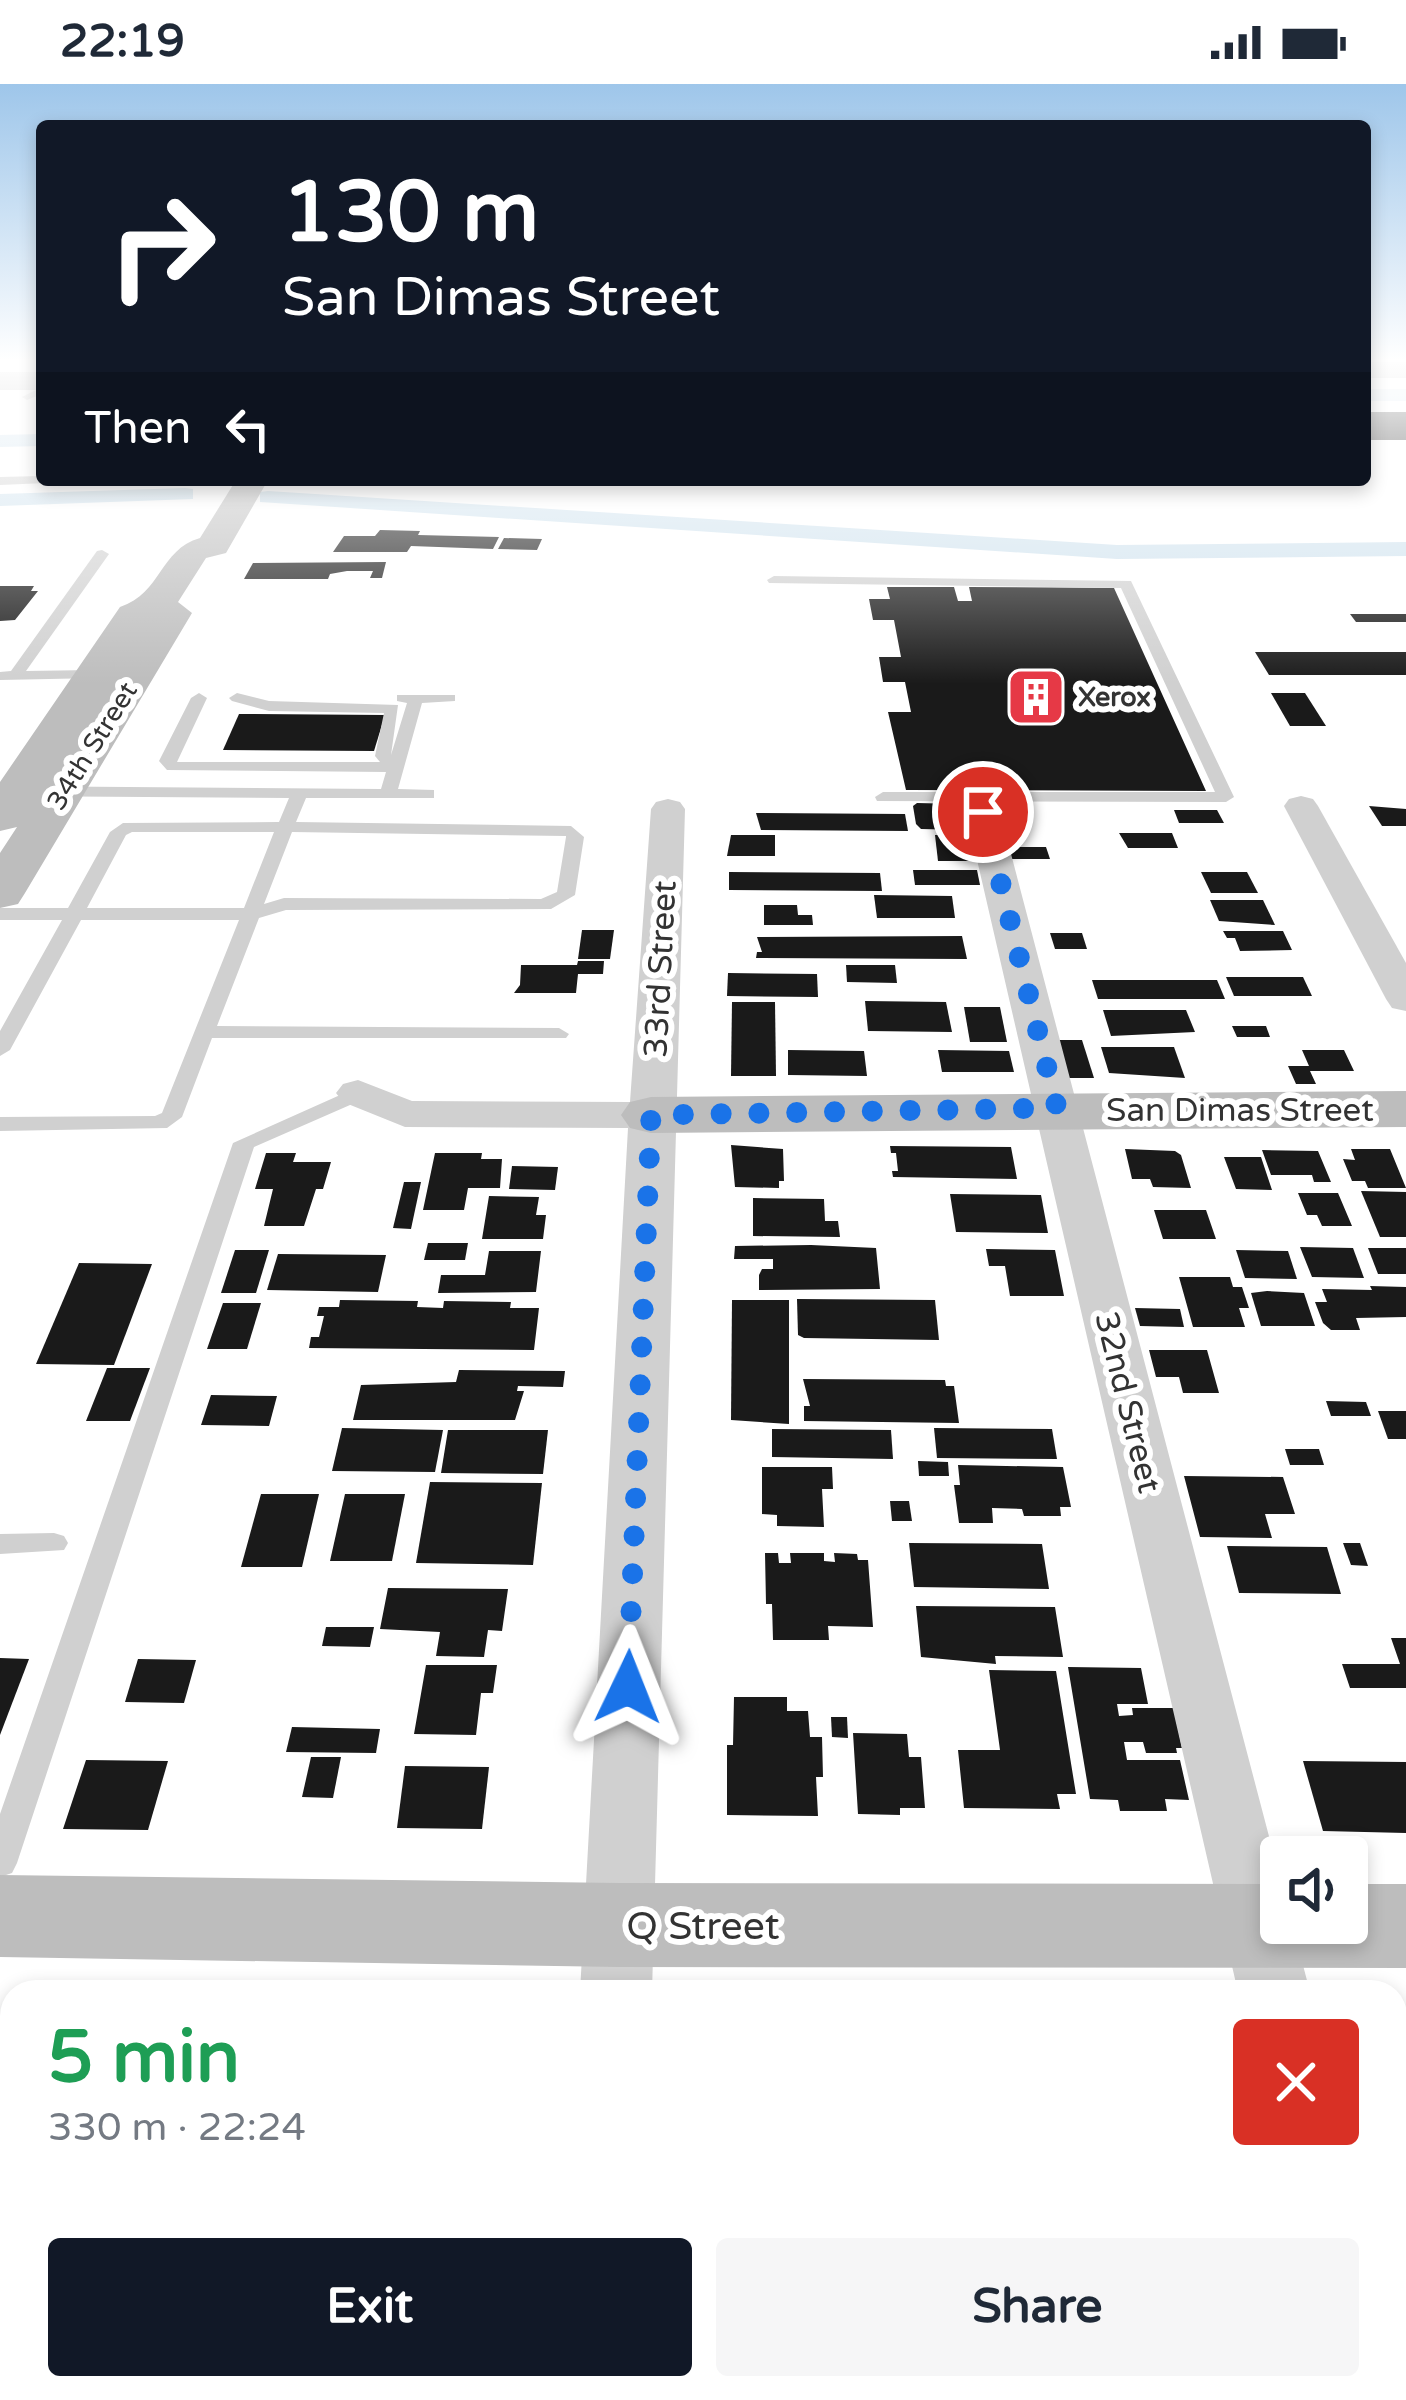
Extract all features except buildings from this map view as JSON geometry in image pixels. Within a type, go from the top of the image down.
[{"type":"street","name":"34th Street","points":[[194,551],[179,545],[217,486]]},
{"type":"street","name":"34th Street","points":[[155,608],[194,551],[213,545],[248,486]]},
{"type":"street","name":"34th Street","points":[[0,893],[20,798],[93,675],[134,615],[155,608],[172,613],[20,798]]},
{"type":"street","points":[[1301,806],[1406,999]]},
{"type":"street","name":"33rd Street","points":[[618,1958],[651,1115],[668,809]]},
{"type":"street","name":"32nd Street","points":[[983,812],[1266,1959]]},
{"type":"street","name":"San Dimas Street","points":[[358,1093],[405,1114],[1406,1109]]},
{"type":"street","name":"Q Street","points":[[0,1916],[618,1958],[1266,1959],[1406,1926]]},
{"type":"lane","points":[[0,481],[36,480]]},
{"type":"lane","points":[[7,676],[103,554]]},
{"type":"lane","points":[[774,580],[1126,584],[1226,796],[884,797]]},
{"type":"lane","points":[[7,676],[93,675]]},
{"type":"lane","points":[[178,698],[450,698]]},
{"type":"lane","points":[[199,698],[167,760],[173,767],[396,767]]},
{"type":"lane","points":[[237,698],[269,706],[394,707],[383,756],[396,767]]},
{"type":"lane","points":[[388,794],[416,698]]},
{"type":"lane","points":[[0,1124],[158,1124],[171,1117],[300,793]]},
{"type":"lane","points":[[20,798],[428,794]]},
{"type":"lane","points":[[0,914],[73,914],[253,914],[284,904],[544,905],[566,895],[575,837],[559,828],[129,827],[119,832],[73,914],[0,1050]]},
{"type":"lane","points":[[205,1032],[559,1034]]},
{"type":"lane","points":[[0,1863],[244,1142],[358,1093]]},
{"type":"lane","points":[[0,1544],[54,1543]]},
{"type":"waterway","points":[[0,500],[185,494]]},
{"type":"waterway","points":[[268,497],[1117,552],[1406,549]]},
{"type":"place","name":"Xerox","points":[[1036,697]]},
{"type":"route","points":[[628,1687],[651,1115],[1057,1108],[983,812]]}]
